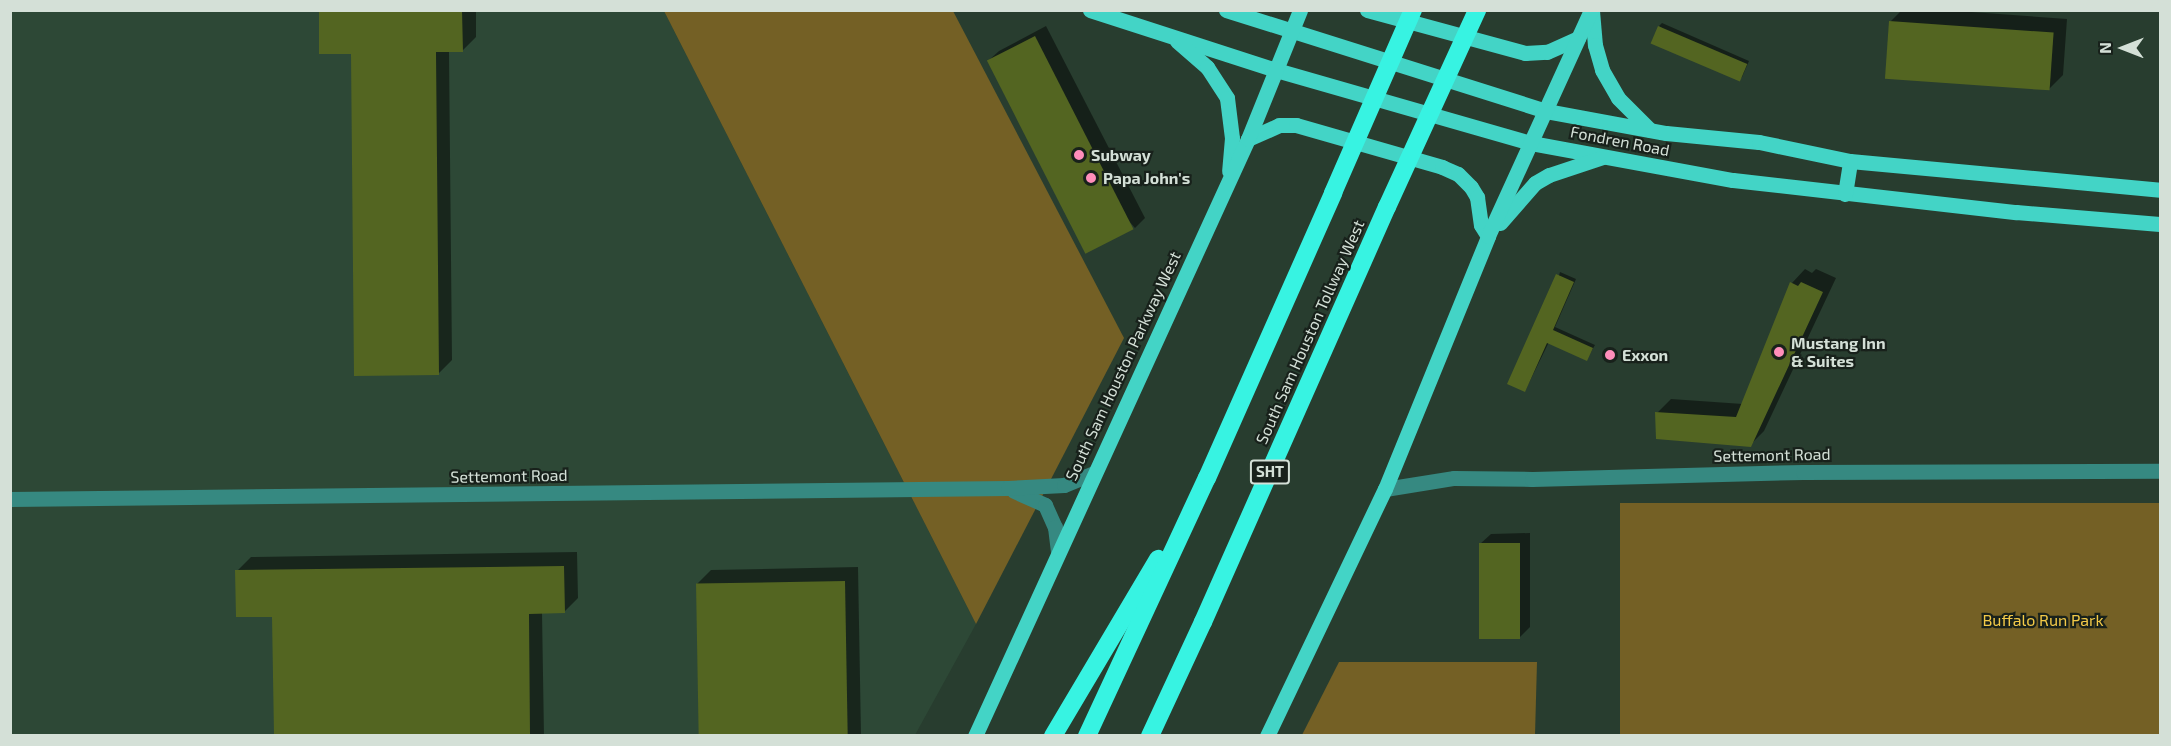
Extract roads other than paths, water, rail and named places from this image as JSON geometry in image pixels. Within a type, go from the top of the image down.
[{"type":"highway","points":[[1087,735],[1207,478],[1413,10]]},
{"type":"highway","name":"South Sam Houston Tollway West","points":[[1150,735],[1477,10]]},
{"type":"highway","points":[[1053,735],[1207,478]]},
{"type":"main road","name":"Fondren Road","points":[[1090,10],[1276,70],[1531,143],[1732,180],[1845,194],[2160,224]]},
{"type":"main road","name":"Fondren Road","points":[[1226,10],[1546,111],[1650,130],[1759,142],[1850,160],[2160,190]]},
{"type":"main road","name":"South Sam Houston Parkway West","points":[[975,735],[1093,473],[1248,139],[1300,10]]},
{"type":"main road","points":[[1367,10],[1525,53],[1547,52],[1578,38]]},
{"type":"main road","points":[[1267,735],[1385,489],[1488,236],[1591,10]]},
{"type":"main road","points":[[1591,10],[1595,45],[1602,70],[1618,98],[1650,130]]},
{"type":"main road","points":[[1173,37],[1207,67],[1227,98],[1232,138],[1228,182]]},
{"type":"main road","points":[[1248,139],[1279,125],[1296,125],[1442,167],[1458,174],[1471,187],[1477,197],[1481,225],[1488,236]]},
{"type":"main road","points":[[1488,236],[1535,183],[1549,175],[1604,157]]},
{"type":"main road","points":[[1845,194],[1850,160]]},
{"type":"street","name":"Settemont Road","points":[[1385,489],[1454,478],[1532,479],[1803,472],[2160,471]]},
{"type":"street","name":"Settemont Road","points":[[10,499],[1008,488],[1064,484],[1093,473]]},
{"type":"street","name":"Settemont Road","points":[[1008,488],[1045,505],[1055,527],[1058,553]]},
{"type":"place","name":"Subway","points":[[1079,155]]},
{"type":"place","name":"Papa John's","points":[[1091,178]]},
{"type":"place","name":"Mustang Inn & Suites","points":[[1779,352]]},
{"type":"place","name":"Exxon","points":[[1610,355]]},
{"type":"park label","name":"Buffalo Run Park","points":[[2043,620]]}]
